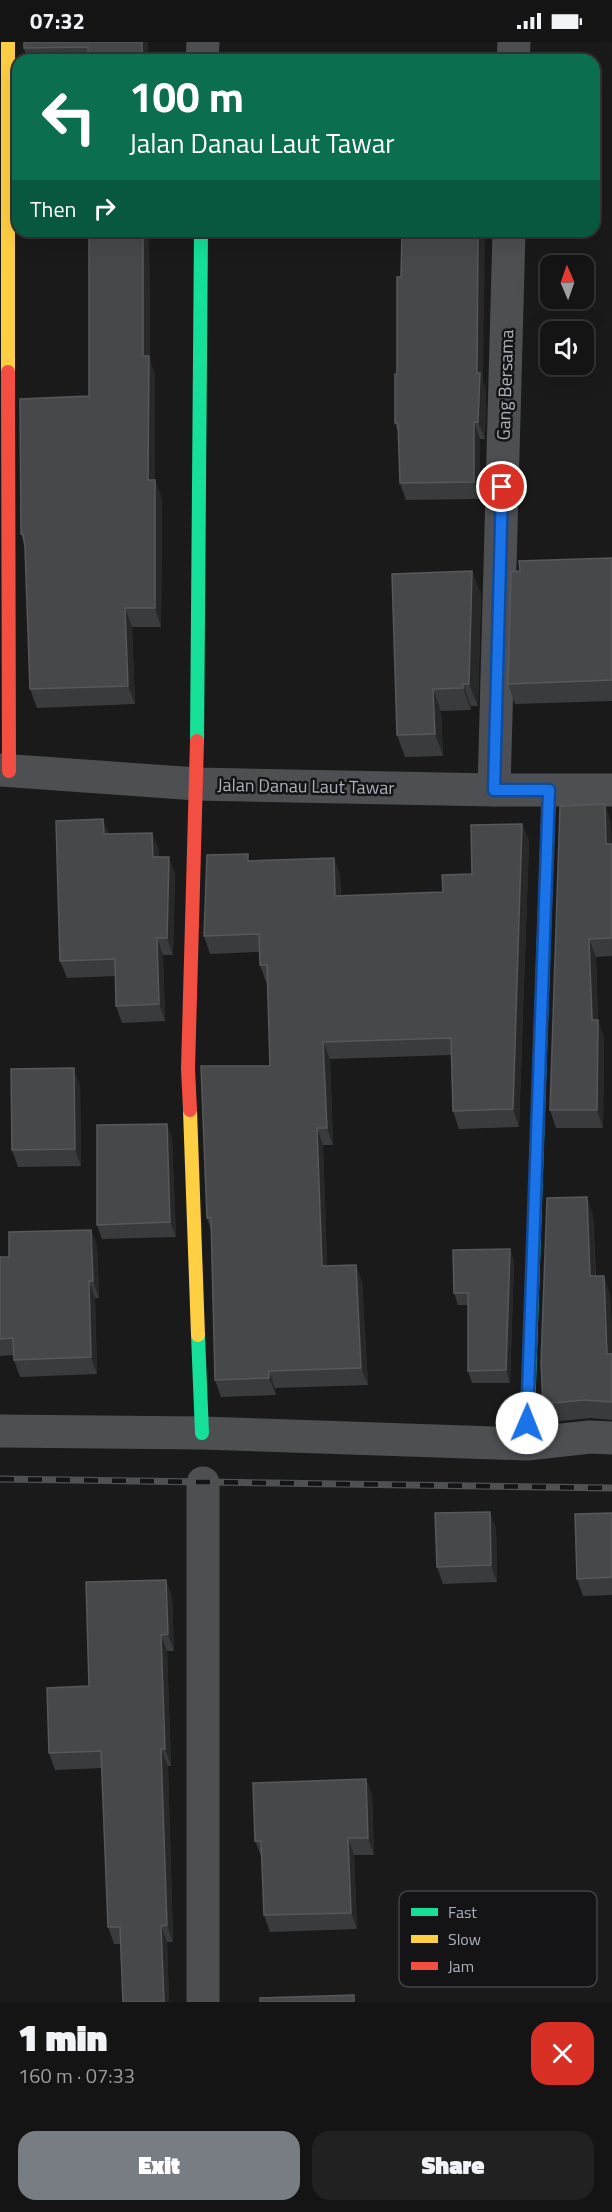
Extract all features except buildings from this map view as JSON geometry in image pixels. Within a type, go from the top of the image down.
[{"type":"street","points":[[4,770],[8,42]]},
{"type":"street","points":[[201,237],[197,784],[188,1069],[202,1433]]},
{"type":"street","name":"Gang Bersama","points":[[494,790],[509,237]]},
{"type":"street","name":"Jalan Danau Laut Tawar","points":[[4,770],[197,784],[612,790]]},
{"type":"street","points":[[527,1444],[549,790]]},
{"type":"street","points":[[0,1431],[202,1433],[527,1444],[590,1437],[612,1438]]},
{"type":"street","points":[[202,1483],[203,2002]]},
{"type":"railway","points":[[0,1479],[612,1488]]},
{"type":"traffic: fast","points":[[197,741],[201,237]]},
{"type":"traffic: fast","points":[[527,1444],[544,933]]},
{"type":"traffic: fast","points":[[198,1335],[202,1433]]},
{"type":"traffic: slow","points":[[8,42],[8,372]]},
{"type":"traffic: slow","points":[[190,1110],[198,1335]]},
{"type":"traffic: jam","points":[[8,372],[9,771]]},
{"type":"traffic: jam","points":[[190,1110],[188,1069],[197,741]]},
{"type":"traffic: jam","points":[[544,933],[549,790]]},
{"type":"route","points":[[502,487],[494,790],[549,790],[527,1423]]}]
